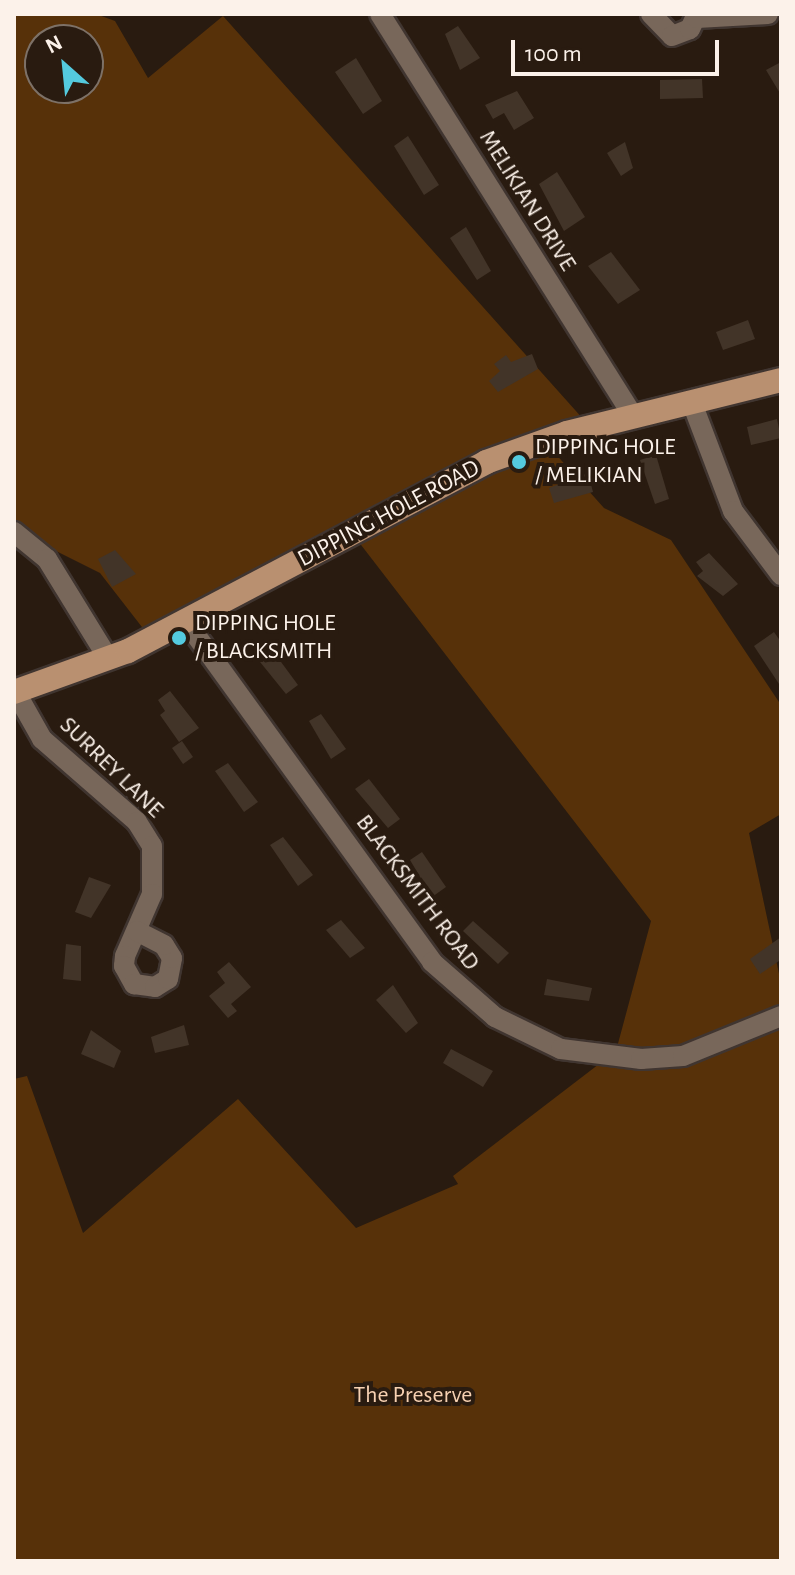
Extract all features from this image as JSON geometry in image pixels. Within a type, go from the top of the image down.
[{"type":"main road","name":"DIPPING HOLE ROAD","points":[[14,692],[108,658],[187,623],[443,481],[633,415],[781,380]]},
{"type":"street","name":"MELIKIAN DRIVE","points":[[380,14],[633,415]]},
{"type":"street","points":[[651,14],[672,36],[697,16],[768,14]]},
{"type":"street","points":[[692,403],[733,511],[781,575]]},
{"type":"street","points":[[14,532],[47,559],[108,658]]},
{"type":"street","name":"BLACKSMITH ROAD","points":[[187,623],[432,962],[495,1017],[561,1049],[641,1059],[730,1041],[781,1016]]},
{"type":"street","name":"SURREY LANE","points":[[14,692],[42,739],[137,822],[152,846],[156,873],[136,931]]},
{"type":"green space","name":"The Preserve","points":[[14,14],[96,14],[115,21],[148,78],[223,16],[584,420],[544,441],[604,508],[671,540],[781,705],[781,814],[749,833],[781,983],[781,1561],[14,1561],[14,1079],[27,1076],[83,1233],[238,1099],[356,1228],[458,1184],[453,1176],[616,1051],[651,921],[358,541],[269,592],[152,640],[100,573],[14,530]]},
{"type":"building","points":[[458,26],[480,58],[460,70],[445,34]]},
{"type":"building","points":[[356,58],[382,101],[363,114],[335,72]]},
{"type":"building","points":[[781,62],[781,95],[766,70]]},
{"type":"building","points":[[702,79],[703,98],[660,99],[660,80]]},
{"type":"building","points":[[517,91],[534,118],[514,130],[504,113],[493,119],[485,105]]},
{"type":"building","points":[[408,136],[439,185],[424,195],[394,146]]},
{"type":"building","points":[[625,142],[633,168],[621,176],[607,153]]},
{"type":"building","points":[[557,172],[585,217],[564,231],[539,184]]},
{"type":"building","points":[[466,227],[491,271],[477,280],[450,238]]},
{"type":"building","points":[[611,252],[640,290],[618,304],[588,266]]},
{"type":"building","points":[[748,320],[755,339],[723,350],[716,332]]},
{"type":"building","points":[[532,354],[538,369],[498,392],[489,381],[500,371],[494,364],[506,355],[511,362]]},
{"type":"building","points":[[777,419],[781,438],[751,445],[747,427]]},
{"type":"building","points":[[656,455],[669,499],[655,504],[640,460]]},
{"type":"building","points":[[588,473],[593,492],[554,503],[549,488]]},
{"type":"building","points":[[115,550],[136,574],[112,587],[98,559]]},
{"type":"building","points":[[709,553],[738,584],[723,596],[697,576],[703,571],[696,562]]},
{"type":"building","points":[[774,632],[781,642],[781,687],[754,646]]},
{"type":"building","points":[[270,647],[298,685],[286,694],[256,657]]},
{"type":"building","points":[[170,691],[199,728],[179,742],[160,715],[165,711],[158,700]]},
{"type":"building","points":[[321,714],[346,749],[331,759],[309,721]]},
{"type":"building","points":[[182,741],[193,757],[183,764],[172,748]]},
{"type":"building","points":[[228,763],[258,802],[244,812],[215,771]]},
{"type":"building","points":[[369,779],[400,819],[388,828],[355,789]]},
{"type":"building","points":[[283,837],[313,875],[298,886],[270,845]]},
{"type":"building","points":[[422,852],[446,887],[432,897],[410,860]]},
{"type":"building","points":[[89,877],[111,885],[91,918],[75,912]]},
{"type":"building","points":[[341,920],[365,948],[350,958],[326,930]]},
{"type":"building","points":[[473,921],[509,953],[498,964],[463,931]]},
{"type":"building","points":[[781,937],[779,961],[760,974],[750,959]]},
{"type":"building","points":[[66,944],[81,946],[81,981],[63,979]]},
{"type":"building","points":[[229,962],[251,987],[231,1004],[237,1011],[228,1018],[209,996],[225,983],[217,972]]},
{"type":"building","points":[[547,979],[592,988],[589,1001],[544,995]]},
{"type":"building","points":[[393,985],[418,1023],[406,1033],[376,1000]]},
{"type":"building","points":[[184,1025],[189,1045],[155,1053],[151,1037]]},
{"type":"building","points":[[91,1030],[121,1051],[114,1068],[81,1054]]},
{"type":"building","points":[[451,1049],[493,1071],[483,1087],[443,1063]]},
{"type":"place","name":"DIPPING HOLE / MELIKIAN","points":[[519,462]]},
{"type":"place","name":"DIPPING HOLE / BLACKSMITH","points":[[179,638]]}]
